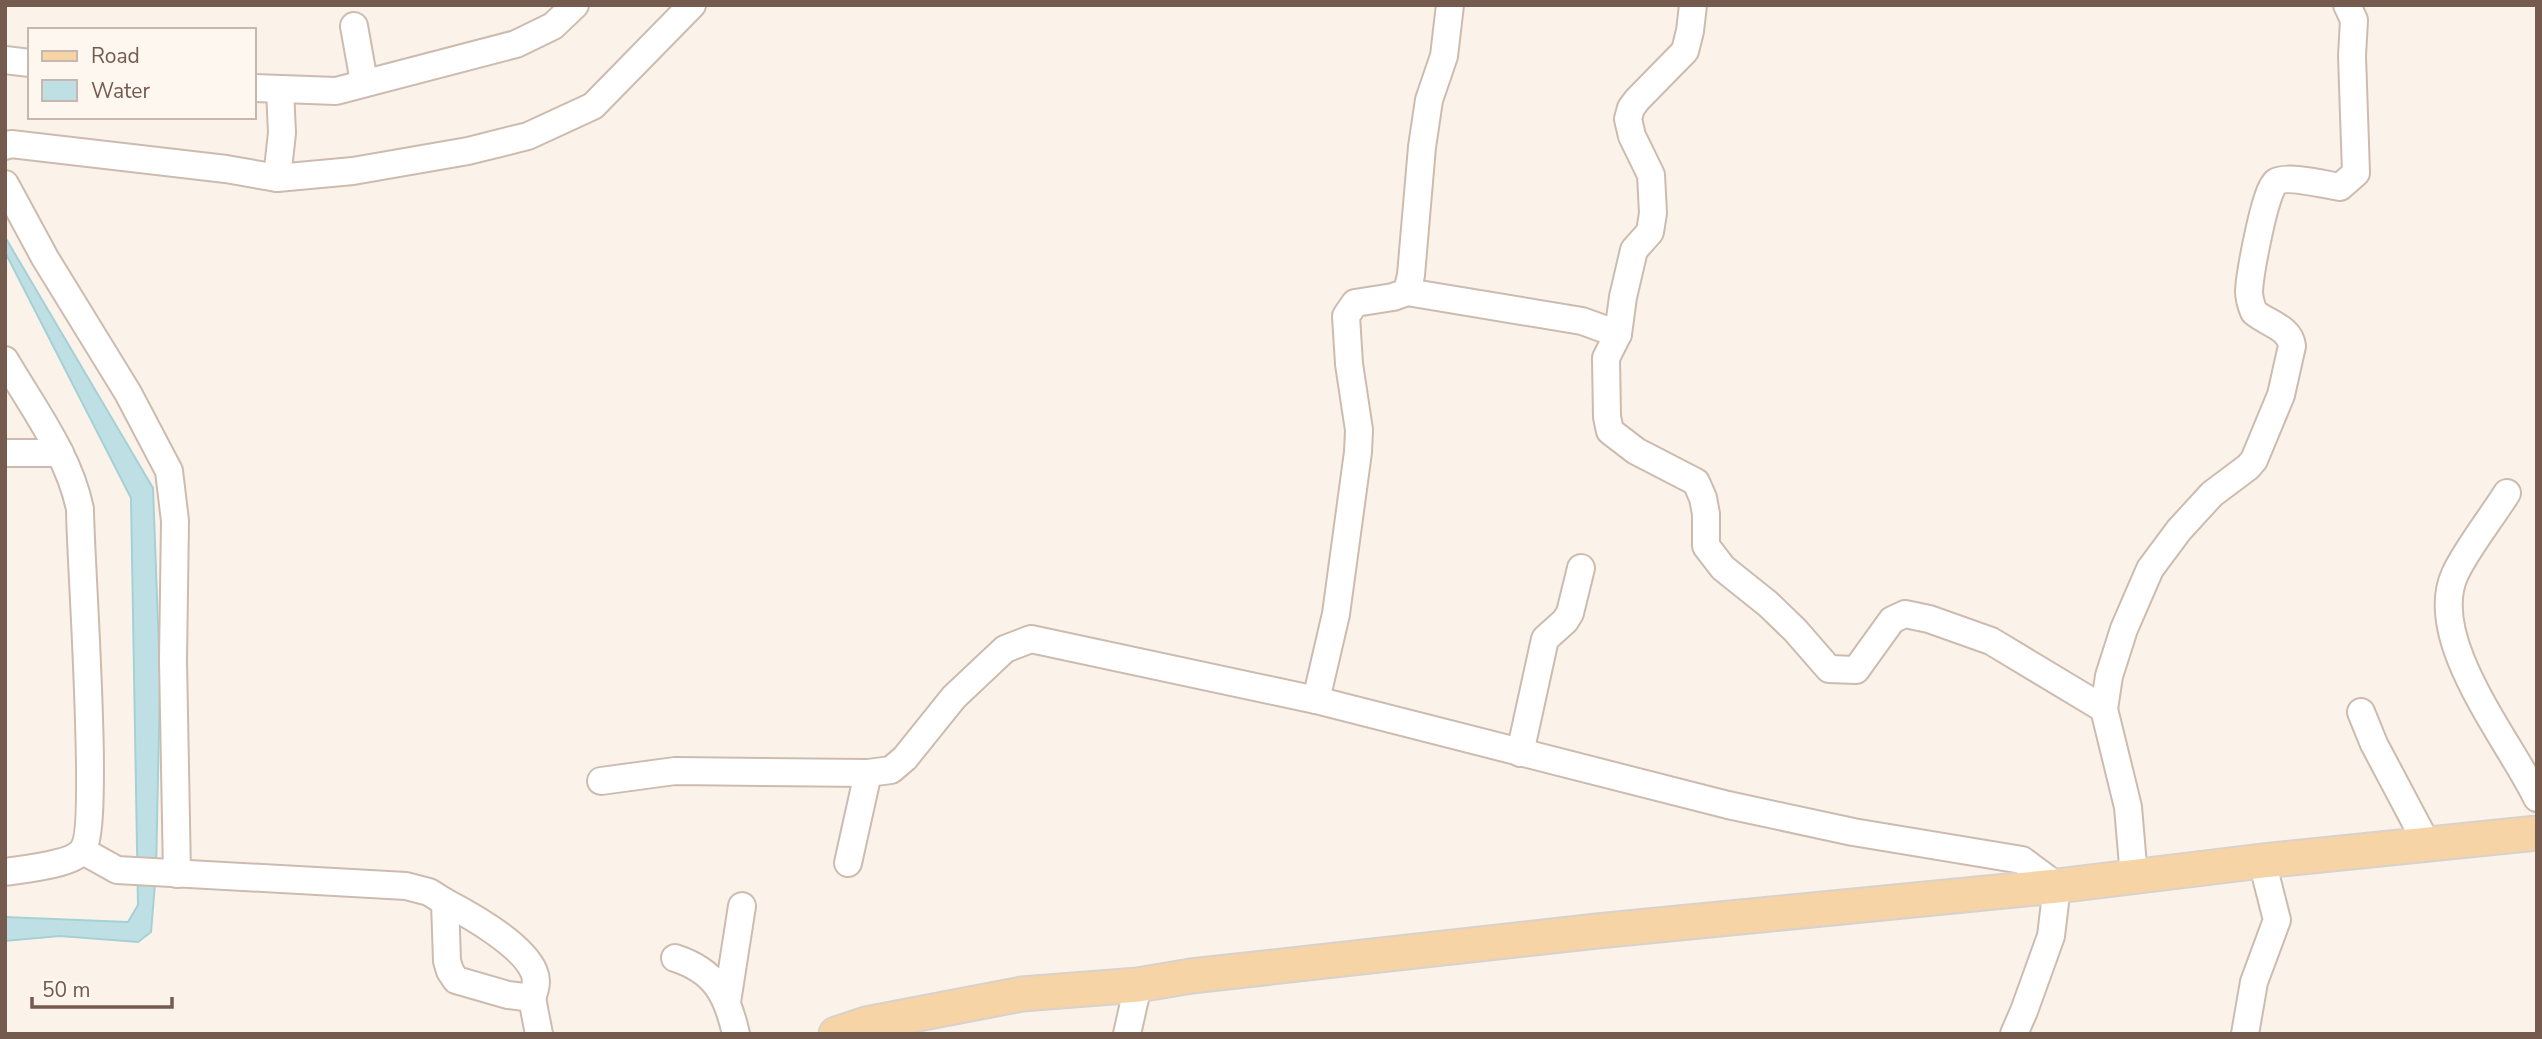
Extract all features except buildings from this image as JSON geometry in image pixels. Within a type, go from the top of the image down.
[{"type":"main road","points":[[836,1034],[866,1024],[1022,994],[1138,985],[1191,976],[1597,931],[2057,886],[2262,861],[2537,833]]},
{"type":"street","points":[[256,88],[336,91],[516,44],[553,26],[575,5]]},
{"type":"street","points":[[5,146],[10,144],[88,152],[226,169],[278,171],[353,171],[468,151],[528,136],[593,106],[692,5]]},
{"type":"street","points":[[1407,292],[1429,100],[1444,56],[1450,5]]},
{"type":"street","points":[[1693,5],[1685,51],[1637,100],[1628,119],[1632,136],[1651,176],[1654,198],[1650,232],[1634,250],[1618,334],[1606,358],[1607,417],[1610,431],[1636,451],[1696,482],[1706,514],[1706,546],[1723,568],[1796,630],[1829,669],[1856,670],[1892,620],[1905,614],[1992,640],[2104,709]]},
{"type":"street","points":[[2134,877],[2128,807],[2104,709],[2109,676],[2124,629],[2150,569],[2179,530],[2211,494],[2248,467],[2261,448],[2281,395],[2292,346],[2291,338],[2285,331],[2254,312],[2249,293],[2250,278],[2265,202],[2270,189],[2277,181],[2287,179],[2340,187],[2356,173],[2354,20],[2347,5]]},
{"type":"street","points":[[354,26],[364,82]]},
{"type":"street","points":[[5,60],[28,63]]},
{"type":"street","points":[[278,171],[282,133],[280,90]]},
{"type":"street","points":[[5,184],[45,258],[128,393],[169,471],[175,521],[171,874]]},
{"type":"street","points":[[1316,700],[1336,614],[1358,452],[1359,430],[1349,364],[1346,316],[1355,303],[1394,297],[1407,292],[1572,319],[1618,334]]},
{"type":"street","points":[[5,360],[60,453],[75,486],[80,509],[90,799],[89,831],[83,851],[61,861],[5,872]]},
{"type":"street","points":[[5,453],[60,453]]},
{"type":"street","points":[[2507,494],[2455,573],[2448,595],[2448,617],[2455,649],[2486,711],[2524,771],[2537,798]]},
{"type":"street","points":[[1520,753],[1545,639],[1570,612],[1581,568]]},
{"type":"street","points":[[601,781],[675,771],[868,773],[891,770],[905,758],[954,697],[1005,649],[1031,639],[1316,700],[1728,805],[1853,832],[2022,860],[2057,886],[2051,936],[2014,1034]]},
{"type":"street","points":[[2361,712],[2374,744],[2427,844]]},
{"type":"street","points":[[848,863],[868,773]]},
{"type":"street","points":[[83,851],[117,870],[406,886],[429,892],[479,920],[525,958],[534,972],[536,987],[532,998],[540,1034]]},
{"type":"street","points":[[2245,1034],[2254,982],[2277,920],[2262,861]]},
{"type":"street","points":[[445,902],[447,961],[456,980],[508,995],[532,998]]},
{"type":"street","points":[[727,1002],[742,906]]},
{"type":"street","points":[[675,958],[693,964],[721,990],[736,1034]]},
{"type":"street","points":[[1127,1034],[1138,985]]},
{"type":"water","points":[[5,237],[153,488],[160,679],[156,872],[151,932],[138,942],[60,936],[5,941],[5,917],[128,922],[138,905],[131,498],[5,252]]}]
